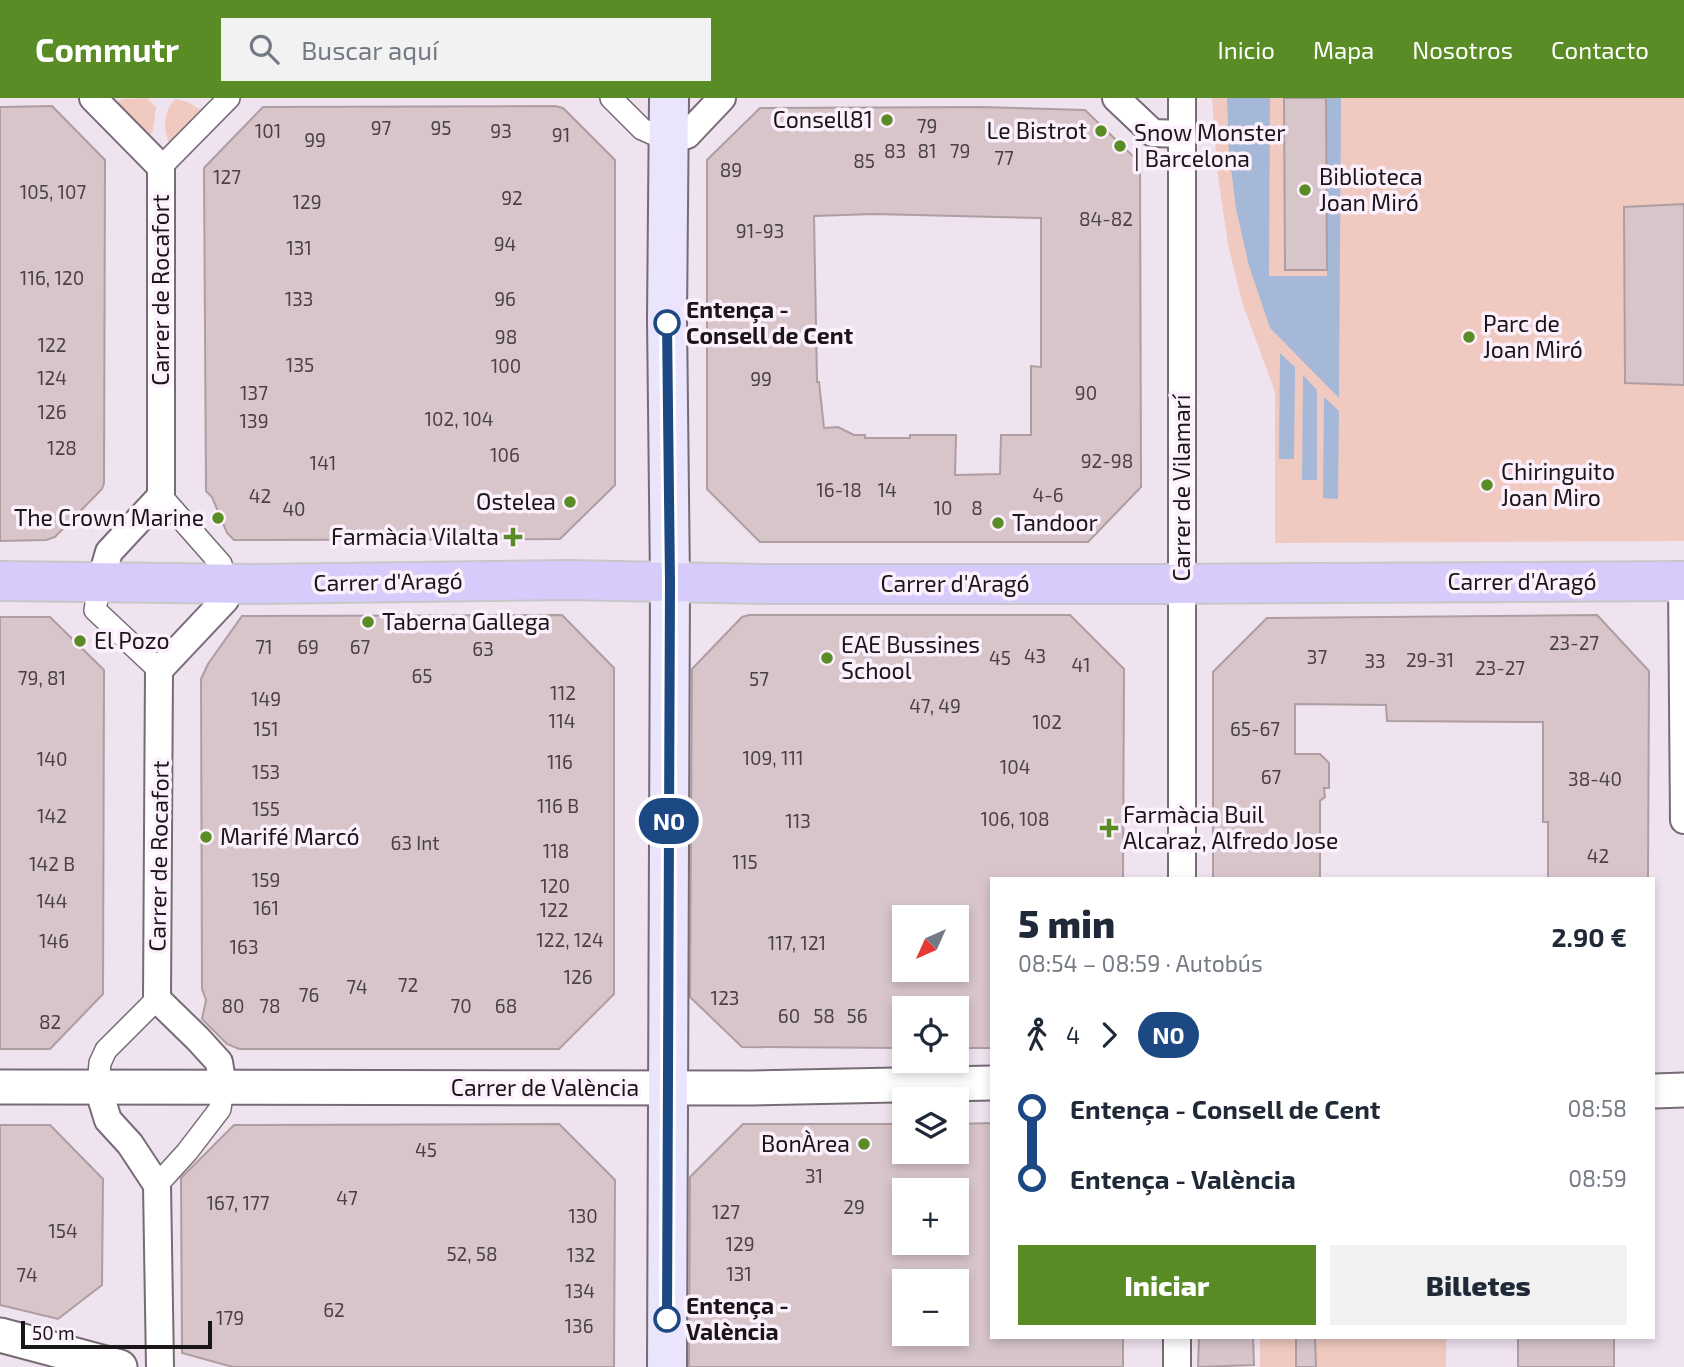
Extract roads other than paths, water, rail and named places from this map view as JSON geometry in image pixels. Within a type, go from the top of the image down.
[{"type":"main road","points":[[667,1367],[670,582],[667,333],[682,134],[669,98]]},
{"type":"main road","name":"Carrer d'Aragó","points":[[0,581],[225,583],[569,580],[1182,584],[1683,581]]},
{"type":"street","points":[[161,167],[229,98]]},
{"type":"street","points":[[611,98],[642,129],[682,134],[722,98]]},
{"type":"street","points":[[1116,98],[1153,133],[1182,134]]},
{"type":"street","name":"Carrer de Vilamarí","points":[[1182,98],[1182,877]]},
{"type":"street","name":"Carrer de Rocafort","points":[[98,103],[161,167],[161,496]]},
{"type":"street","points":[[161,496],[221,564],[225,600],[159,670],[95,610],[109,552],[161,496]]},
{"type":"street","points":[[1683,581],[1684,821]]},
{"type":"street","name":"Carrer de Rocafort","points":[[157,999],[159,670]]},
{"type":"street","points":[[157,1185],[220,1109],[223,1087],[219,1062],[157,999],[106,1050],[100,1063],[98,1088],[108,1120],[130,1144],[157,1185],[160,1367]]},
{"type":"street","name":"Carrer de València","points":[[0,1087],[668,1088],[990,1083]]},
{"type":"street","points":[[1655,1091],[1684,1090]]},
{"type":"street","points":[[0,1335],[120,1367]]},
{"type":"street","points":[[1177,1339],[1177,1367]]},
{"type":"water","points":[[1227,98],[1270,98],[1269,276],[1327,276],[1326,98],[1341,98],[1339,398],[1270,328],[1249,266],[1236,209],[1229,151]]},
{"type":"water","points":[[1280,353],[1295,367],[1294,459],[1279,459]]},
{"type":"water","points":[[1303,375],[1317,390],[1317,480],[1302,480]]},
{"type":"water","points":[[1324,397],[1339,411],[1338,499],[1323,498]]},
{"type":"place","name":"Consell81","points":[[887,120]]},
{"type":"place","name":"Le Bistrot","points":[[1101,131]]},
{"type":"place","name":"Snow Monster | Barcelona","points":[[1120,146]]},
{"type":"place","name":"Biblioteca Joan Miró","points":[[1305,190]]},
{"type":"place","name":"Entença - Consell de Cent","points":[[667,323]]},
{"type":"place","name":"Parc de Joan Miró","points":[[1469,337]]},
{"type":"place","name":"Chiringuito Joan Miro","points":[[1487,485]]},
{"type":"place","name":"Ostelea","points":[[570,502]]},
{"type":"place","name":"The Crown Marine","points":[[218,518]]},
{"type":"place","name":"Tandoor","points":[[998,523]]},
{"type":"place","name":"Farmàcia Vilalta","points":[[513,537]]},
{"type":"place","name":"Taberna Gallega","points":[[368,622]]},
{"type":"place","name":"El Pozo","points":[[80,641]]},
{"type":"place","name":"EAE Bussines School","points":[[827,658]]},
{"type":"place","name":"Farmàcia Buil Alcaraz, Alfredo Jose","points":[[1109,828]]},
{"type":"place","name":"Marifé Marcó","points":[[206,837]]},
{"type":"place","name":"BonÀrea","points":[[864,1144]]},
{"type":"place","name":"Entença - València","points":[[667,1319]]}]
